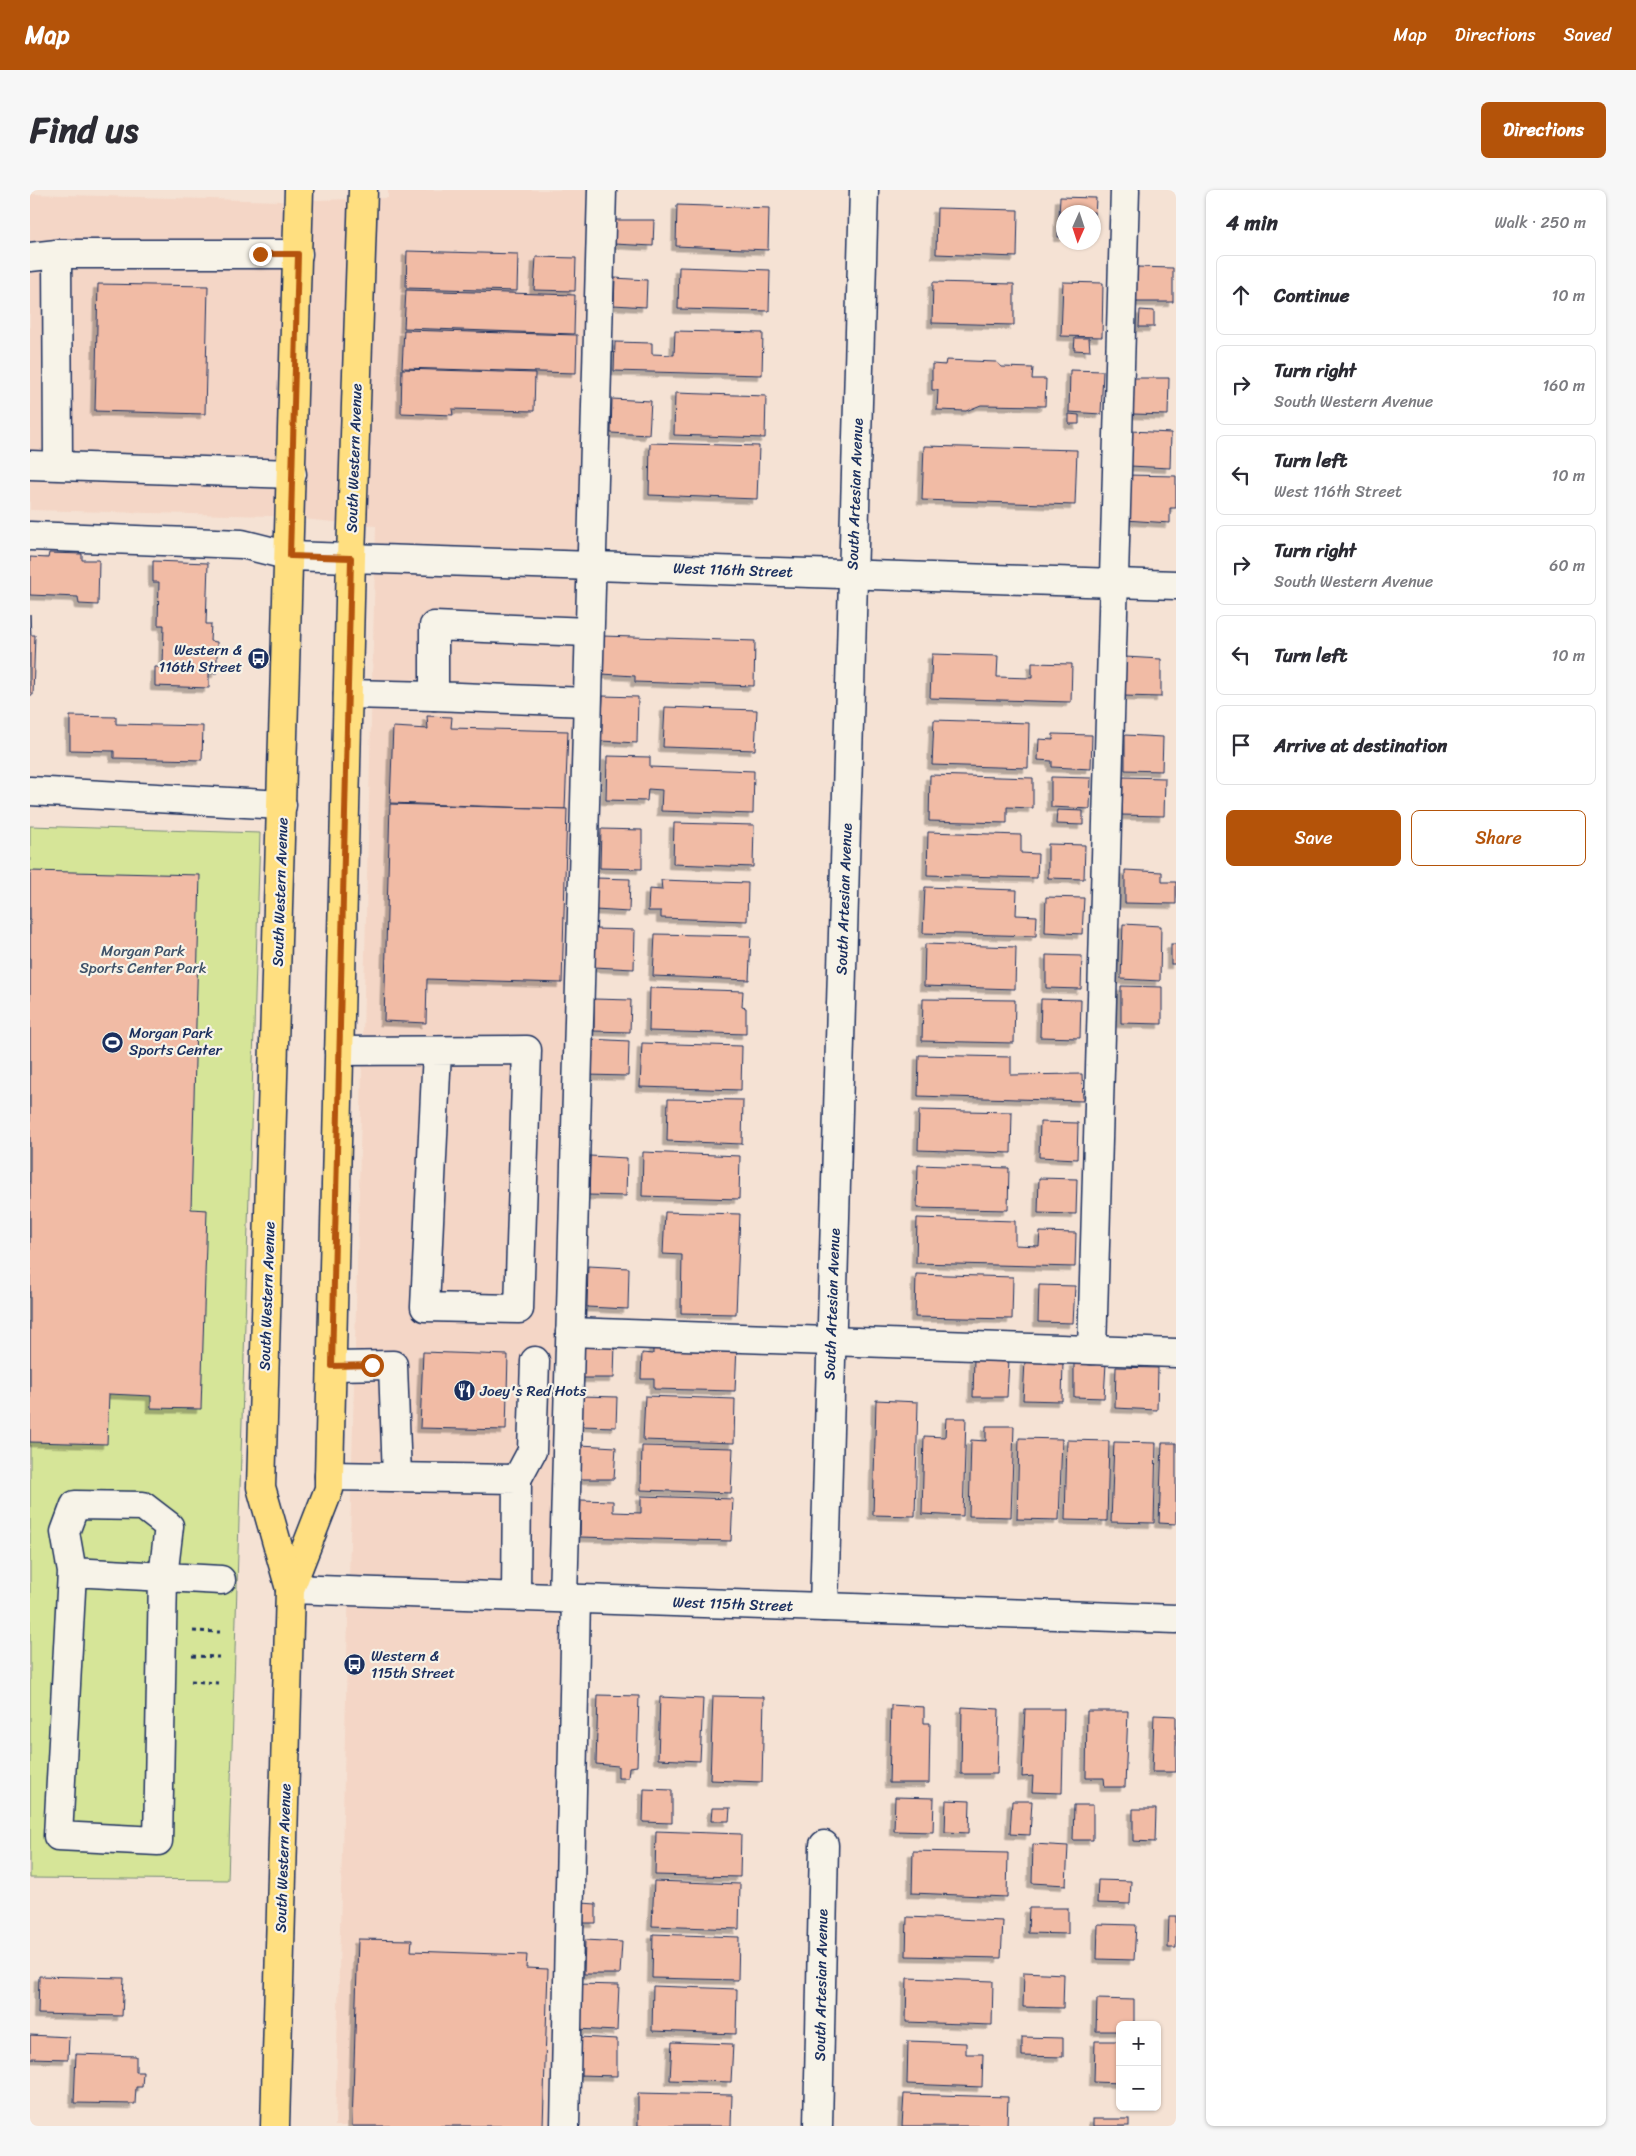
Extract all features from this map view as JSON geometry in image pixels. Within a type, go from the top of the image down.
[{"type":"main road","name":"South Western Avenue","points":[[275,2126],[290,1589],[261,1487],[290,556],[299,190]]},
{"type":"main road","name":"South Western Avenue","points":[[290,1589],[328,1489],[329,1476],[351,558],[364,190]]},
{"type":"street","points":[[564,2126],[570,1332],[602,190]]},
{"type":"street","name":"South Artesian Avenue","points":[[824,1607],[864,190]]},
{"type":"street","points":[[1092,1350],[1125,190]]},
{"type":"street","points":[[57,254],[58,465]]},
{"type":"street","points":[[30,258],[57,254],[298,254]]},
{"type":"street","points":[[30,465],[292,474]]},
{"type":"street","name":"West 116th Street","points":[[30,536],[242,544],[290,556],[1176,585]]},
{"type":"street","points":[[434,696],[434,626],[589,632]]},
{"type":"street","points":[[348,694],[587,702]]},
{"type":"street","points":[[30,791],[282,805]]},
{"type":"street","points":[[339,1051],[528,1050],[519,1309],[425,1307],[437,1051]]},
{"type":"street","points":[[570,1332],[1176,1353]]},
{"type":"street","points":[[516,1596],[517,1479],[532,1451],[535,1361]]},
{"type":"street","points":[[332,1366],[393,1364],[398,1477]]},
{"type":"street","points":[[329,1476],[517,1479]]},
{"type":"street","points":[[75,1505],[143,1506],[169,1526],[163,1577],[158,1841],[58,1836],[72,1572],[65,1532],[75,1505]]},
{"type":"street","points":[[72,1572],[221,1580]]},
{"type":"street","name":"West 115th Street","points":[[290,1589],[1176,1620]]},
{"type":"street","name":"South Artesian Avenue","points":[[818,2126],[824,1845]]},
{"type":"path","points":[[203,1631],[220,1632]]},
{"type":"path","points":[[203,1657],[219,1657]]},
{"type":"path","points":[[202,1682],[218,1683]]},
{"type":"shaded area","points":[[388,190],[595,190],[555,1571],[567,1650],[555,2126],[335,2126],[376,526],[271,516],[30,510],[30,194],[281,201],[388,198]]},
{"type":"green space","name":"Morgan Park Sports Center Park","points":[[30,826],[260,833],[228,1880],[30,1878]]},
{"type":"building","points":[[1060,197],[1096,198],[1096,205],[1060,205]]},
{"type":"building","points":[[677,205],[769,208],[768,250],[676,246]]},
{"type":"building","points":[[937,208],[1018,210],[1017,257],[936,254]]},
{"type":"building","points":[[615,220],[654,220],[653,246],[614,244]]},
{"type":"building","points":[[407,251],[518,254],[517,291],[406,288]]},
{"type":"building","points":[[536,257],[576,258],[575,291],[534,290]]},
{"type":"building","points":[[679,267],[770,270],[769,311],[678,309]]},
{"type":"building","points":[[1137,267],[1173,268],[1173,302],[1135,302]]},
{"type":"building","points":[[615,278],[647,280],[646,307],[614,305]]},
{"type":"building","points":[[933,282],[1014,284],[1014,325],[932,323]]},
{"type":"building","points":[[1063,282],[1103,283],[1102,337],[1061,336]]},
{"type":"building","points":[[98,284],[208,286],[205,414],[95,411]]},
{"type":"building","points":[[406,290],[575,295],[574,334],[404,328]]},
{"type":"building","points":[[1140,310],[1154,311],[1154,327],[1139,327]]},
{"type":"building","points":[[404,330],[577,335],[576,373],[402,368]]},
{"type":"building","points":[[675,331],[763,333],[762,375],[614,371],[615,342],[652,343],[652,354],[674,355]]},
{"type":"building","points":[[1075,338],[1089,338],[1090,351],[1074,350]]},
{"type":"building","points":[[946,360],[996,362],[1002,367],[1033,368],[1032,379],[1046,379],[1045,406],[981,405],[966,411],[937,410],[938,390],[932,390],[932,364],[945,365]]},
{"type":"building","points":[[402,369],[535,373],[534,411],[452,409],[453,415],[401,413]]},
{"type":"building","points":[[1070,370],[1103,371],[1101,414],[1069,412]]},
{"type":"building","points":[[1134,378],[1169,378],[1168,415],[1133,414]]},
{"type":"building","points":[[675,393],[766,396],[765,438],[674,435]]},
{"type":"building","points":[[612,399],[651,401],[649,435],[611,433]]},
{"type":"building","points":[[1069,414],[1079,415],[1079,424],[1069,424]]},
{"type":"building","points":[[1131,431],[1171,433],[1170,468],[1130,466]]},
{"type":"building","points":[[650,443],[759,446],[757,499],[649,495]]},
{"type":"building","points":[[924,446],[1077,450],[1075,505],[922,500]]},
{"type":"building","points":[[1127,475],[1176,476],[1176,508],[1170,508],[1170,523],[1125,520]]},
{"type":"building","points":[[49,553],[82,554],[82,560],[99,560],[98,605],[79,604],[78,597],[30,595],[30,557],[48,558]]},
{"type":"building","points":[[153,561],[208,563],[206,624],[211,624],[210,641],[217,642],[217,673],[209,673],[209,688],[155,686],[155,667],[163,667],[164,625],[158,625],[159,582],[153,582]]},
{"type":"building","points":[[30,614],[31,635],[35,635],[33,695],[30,695]]},
{"type":"building","points":[[603,636],[755,641],[754,686],[635,682],[635,676],[602,674]]},
{"type":"building","points":[[932,654],[998,656],[997,677],[1032,678],[1032,663],[1072,664],[1071,702],[930,698]]},
{"type":"building","points":[[1125,657],[1161,659],[1161,697],[1124,696]]},
{"type":"building","points":[[603,696],[638,697],[637,743],[601,741]]},
{"type":"building","points":[[665,707],[757,710],[755,750],[663,747]]},
{"type":"building","points":[[70,716],[116,717],[116,724],[203,726],[202,760],[114,758],[114,751],[70,750]]},
{"type":"building","points":[[427,716],[452,717],[451,728],[568,731],[565,809],[390,803],[393,727],[428,729]]},
{"type":"building","points":[[934,720],[1029,723],[1028,768],[932,765]]},
{"type":"building","points":[[1053,734],[1092,735],[1091,769],[1052,767],[1052,761],[1038,760],[1039,739],[1053,740]]},
{"type":"building","points":[[1125,735],[1163,737],[1162,771],[1125,770]]},
{"type":"building","points":[[607,756],[650,757],[650,767],[754,771],[753,814],[661,811],[662,790],[648,789],[647,801],[606,800]]},
{"type":"building","points":[[930,775],[1033,778],[1033,808],[1007,807],[1007,823],[929,821]]},
{"type":"building","points":[[1051,777],[1091,778],[1090,809],[1051,807]]},
{"type":"building","points":[[1123,777],[1165,778],[1164,816],[1122,815]]},
{"type":"building","points":[[390,804],[567,809],[562,983],[427,979],[426,1023],[384,1021]]},
{"type":"building","points":[[1057,810],[1083,811],[1083,825],[1056,824]]},
{"type":"building","points":[[674,823],[754,825],[753,867],[673,864]]},
{"type":"building","points":[[601,829],[642,830],[642,869],[600,868]]},
{"type":"building","points":[[928,832],[1021,835],[1021,853],[1038,854],[1037,878],[927,875]]},
{"type":"building","points":[[1048,844],[1085,845],[1084,879],[1048,878]]},
{"type":"building","points":[[1125,870],[1162,872],[1162,882],[1176,882],[1176,904],[1125,903]]},
{"type":"building","name":"Morgan Park Sports Center","points":[[30,871],[200,875],[191,1209],[207,1210],[201,1409],[151,1408],[151,1396],[109,1394],[107,1444],[30,1442]]},
{"type":"building","points":[[596,878],[630,879],[629,912],[595,910]]},
{"type":"building","points":[[661,880],[748,883],[747,921],[661,918],[661,911],[648,911],[649,889],[662,890]]},
{"type":"building","points":[[925,887],[1017,890],[1016,915],[1037,916],[1036,936],[923,933]]},
{"type":"building","points":[[1046,897],[1084,898],[1082,934],[1045,932]]},
{"type":"building","points":[[1123,924],[1161,926],[1160,981],[1121,979]]},
{"type":"building","points":[[594,929],[635,930],[634,969],[594,967]]},
{"type":"building","points":[[655,934],[751,936],[749,980],[653,976]]},
{"type":"building","points":[[925,944],[1016,947],[1015,989],[924,986]]},
{"type":"building","points":[[1171,944],[1176,944],[1176,964],[1171,964]]},
{"type":"building","points":[[1046,955],[1082,956],[1081,989],[1046,988]]},
{"type":"building","points":[[1121,986],[1162,987],[1162,1024],[1121,1023]]},
{"type":"building","points":[[650,988],[743,991],[742,1007],[746,1008],[746,1034],[649,1031]]},
{"type":"building","points":[[594,999],[631,1000],[630,1032],[594,1031]]},
{"type":"building","points":[[923,999],[1015,1000],[1014,1043],[922,1041]]},
{"type":"building","points":[[1041,999],[1081,1000],[1080,1038],[1040,1037]]},
{"type":"building","points":[[589,1039],[629,1041],[628,1076],[587,1075]]},
{"type":"building","points":[[642,1043],[742,1046],[741,1090],[640,1087]]},
{"type":"building","points":[[919,1055],[1011,1057],[1011,1075],[1082,1074],[1083,1101],[918,1096]]},
{"type":"building","points":[[668,1099],[743,1100],[742,1144],[667,1141]]},
{"type":"building","points":[[919,1110],[1012,1112],[1011,1153],[918,1150]]},
{"type":"building","points":[[1040,1122],[1078,1123],[1077,1159],[1039,1157]]},
{"type":"building","points":[[643,1152],[740,1156],[739,1199],[642,1196]]},
{"type":"building","points":[[590,1156],[627,1158],[626,1196],[589,1195]]},
{"type":"building","points":[[918,1165],[1009,1168],[1008,1210],[917,1208]]},
{"type":"building","points":[[1039,1178],[1077,1179],[1076,1214],[1038,1213]]},
{"type":"building","points":[[665,1212],[740,1214],[736,1314],[681,1313],[682,1255],[663,1254]]},
{"type":"building","points":[[917,1218],[1015,1221],[1015,1245],[1039,1246],[1040,1232],[1076,1233],[1075,1267],[916,1263]]},
{"type":"building","points":[[588,1266],[629,1268],[628,1309],[587,1307]]},
{"type":"building","points":[[916,1274],[1013,1277],[1012,1319],[915,1317]]},
{"type":"building","points":[[1039,1285],[1075,1286],[1073,1323],[1038,1322]]},
{"type":"building","points":[[581,1342],[615,1343],[614,1378],[580,1378]]},
{"type":"building","points":[[653,1343],[737,1346],[735,1391],[654,1389],[654,1379],[641,1379],[642,1353],[653,1354]]},
{"type":"building","name":"Joey's Red Hots","points":[[423,1352],[508,1355],[506,1430],[420,1428]]},
{"type":"building","points":[[974,1358],[1009,1359],[1007,1397],[973,1397]]},
{"type":"building","points":[[1025,1361],[1063,1362],[1062,1401],[1023,1400]]},
{"type":"building","points":[[1074,1362],[1106,1363],[1104,1398],[1074,1397]]},
{"type":"building","points":[[1116,1367],[1158,1368],[1157,1410],[1115,1408]]},
{"type":"building","points":[[582,1396],[617,1397],[616,1427],[580,1426]]},
{"type":"building","points":[[645,1396],[735,1399],[734,1443],[643,1440]]},
{"type":"building","points":[[876,1400],[918,1402],[915,1516],[873,1515]]},
{"type":"building","points":[[946,1418],[966,1418],[963,1516],[922,1514],[924,1436],[945,1437]]},
{"type":"building","points":[[986,1426],[1014,1426],[1011,1517],[969,1516],[971,1440],[986,1441]]},
{"type":"building","points":[[1019,1438],[1062,1439],[1059,1520],[1017,1519]]},
{"type":"building","points":[[1067,1440],[1109,1441],[1107,1521],[1065,1520]]},
{"type":"building","points":[[1114,1442],[1156,1443],[1154,1523],[1111,1522]]},
{"type":"building","points":[[1162,1443],[1176,1443],[1176,1524],[1159,1523]]},
{"type":"building","points":[[580,1445],[616,1447],[614,1479],[579,1479]]},
{"type":"building","points":[[642,1446],[733,1448],[731,1493],[641,1490]]},
{"type":"building","points":[[641,1496],[733,1499],[731,1541],[580,1537],[581,1500],[613,1501],[613,1512],[641,1513]]},
{"type":"building","points":[[598,1695],[639,1696],[637,1766],[629,1767],[628,1778],[618,1778],[618,1766],[596,1764]]},
{"type":"building","points":[[713,1696],[764,1697],[762,1782],[710,1780]]},
{"type":"building","points":[[660,1697],[703,1699],[700,1761],[658,1759]]},
{"type":"building","points":[[891,1705],[924,1707],[924,1723],[930,1723],[929,1783],[889,1783]]},
{"type":"building","points":[[962,1707],[999,1709],[997,1774],[961,1774]]},
{"type":"building","points":[[1025,1709],[1064,1709],[1062,1793],[1032,1792],[1033,1776],[1022,1777]]},
{"type":"building","points":[[1087,1711],[1128,1711],[1125,1787],[1105,1787],[1104,1778],[1086,1778]]},
{"type":"building","points":[[1154,1715],[1176,1716],[1176,1772],[1152,1772]]},
{"type":"building","points":[[644,1789],[672,1790],[672,1823],[643,1822]]},
{"type":"building","points":[[895,1797],[934,1798],[933,1832],[894,1831]]},
{"type":"building","points":[[946,1800],[970,1801],[969,1833],[945,1832]]},
{"type":"building","points":[[1012,1801],[1032,1801],[1030,1835],[1010,1834]]},
{"type":"building","points":[[1074,1805],[1093,1805],[1093,1840],[1073,1840]]},
{"type":"building","points":[[712,1808],[730,1808],[729,1821],[711,1821]]},
{"type":"building","points":[[1133,1809],[1156,1809],[1155,1842],[1133,1841]]},
{"type":"building","points":[[656,1831],[741,1834],[740,1877],[655,1875]]},
{"type":"building","points":[[1033,1844],[1068,1846],[1066,1885],[1032,1883]]},
{"type":"building","points":[[913,1851],[1008,1853],[1007,1897],[912,1893]]},
{"type":"building","points":[[1098,1880],[1131,1881],[1130,1904],[1097,1903]]},
{"type":"building","points":[[654,1881],[740,1884],[739,1929],[652,1926]]},
{"type":"building","points":[[582,1903],[596,1904],[596,1923],[582,1923]]},
{"type":"building","points":[[1029,1908],[1068,1908],[1068,1934],[1028,1933]]},
{"type":"building","points":[[1169,1916],[1176,1916],[1176,1948],[1168,1948]]},
{"type":"building","points":[[907,1917],[1003,1921],[1001,1958],[906,1956]]},
{"type":"building","points":[[1098,1924],[1136,1925],[1134,1960],[1097,1959]]},
{"type":"building","points":[[653,1934],[739,1937],[738,1980],[652,1978]]},
{"type":"building","points":[[358,1939],[412,1940],[411,1951],[527,1955],[526,1968],[548,1969],[543,2126],[352,2126]]},
{"type":"building","points":[[585,1940],[622,1942],[620,1974],[584,1974]]},
{"type":"building","points":[[1024,1972],[1064,1974],[1063,2008],[1023,2007]]},
{"type":"building","points":[[39,1976],[124,1978],[122,2016],[38,2014]]},
{"type":"building","points":[[907,1978],[993,1981],[992,2025],[906,2022]]},
{"type":"building","points":[[577,1984],[619,1985],[617,2031],[576,2029]]},
{"type":"building","points":[[653,1986],[737,1989],[736,2034],[652,2031]]},
{"type":"building","points":[[1097,1999],[1134,2000],[1134,2021],[1116,2021],[1116,2031],[1096,2031]]},
{"type":"building","points":[[30,2035],[69,2037],[68,2059],[30,2058]]},
{"type":"building","points":[[579,2037],[617,2039],[617,2076],[579,2075]]},
{"type":"building","points":[[1022,2037],[1063,2038],[1063,2057],[1022,2056]]},
{"type":"building","points":[[908,2041],[966,2043],[966,2054],[983,2054],[982,2087],[907,2084]]},
{"type":"building","points":[[1095,2041],[1116,2041],[1116,2083],[1094,2082]]},
{"type":"building","points":[[672,2042],[733,2044],[731,2082],[670,2080]]},
{"type":"building","points":[[76,2054],[136,2056],[136,2072],[143,2072],[142,2087],[136,2087],[135,2104],[74,2103]]},
{"type":"building","points":[[638,2093],[732,2095],[731,2126],[638,2126]]},
{"type":"building","points":[[904,2094],[1008,2097],[1007,2126],[902,2126]]},
{"type":"building","points":[[1093,2119],[1129,2119],[1129,2126],[1093,2126]]},
{"type":"place","name":"Western & 116th Street","points":[[258,659]]},
{"type":"place","name":"Morgan Park Sports Center","points":[[113,1042]]},
{"type":"place","name":"Joey's Red Hots","points":[[464,1391]]},
{"type":"place","name":"Western & 115th Street","points":[[355,1665]]},
{"type":"route","points":[[260,254],[298,254],[290,556],[351,558],[332,1366],[372,1365]]}]
